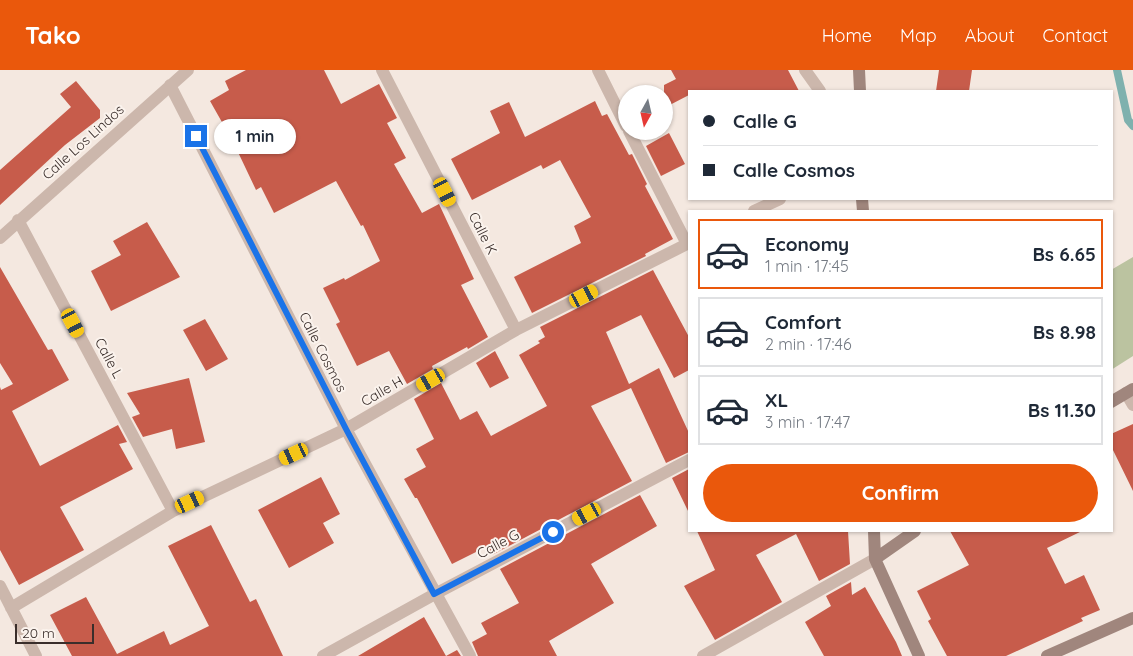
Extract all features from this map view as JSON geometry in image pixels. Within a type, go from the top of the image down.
[{"type":"main road","points":[[859,70],[860,90]]},
{"type":"main road","points":[[1113,401],[1130,391]]},
{"type":"main road","points":[[874,532],[874,559],[919,656]]},
{"type":"main road","points":[[874,559],[914,532]]},
{"type":"main road","points":[[1047,656],[1133,618]]},
{"type":"street","name":"Calle Los Lindos","points":[[0,238],[188,70]]},
{"type":"street","name":"Calle K","points":[[382,70],[516,330]]},
{"type":"street","points":[[598,70],[618,110]]},
{"type":"street","points":[[805,70],[819,90]]},
{"type":"street","name":"Calle Cosmos","points":[[170,85],[346,429],[434,594],[470,656]]},
{"type":"street","points":[[634,140],[688,243]]},
{"type":"street","points":[[756,210],[778,200]]},
{"type":"street","name":"Calle L","points":[[18,220],[173,511]]},
{"type":"street","name":"Calle H","points":[[11,608],[173,511],[346,429],[516,330],[688,243]]},
{"type":"street","points":[[1130,391],[1133,405]]},
{"type":"street","name":"Calle G","points":[[323,656],[434,594],[688,461]]},
{"type":"street","points":[[703,656],[874,559]]},
{"type":"street","points":[[0,586],[36,656]]},
{"type":"green space","points":[[1133,257],[1133,356],[1113,369],[1113,269]]},
{"type":"building","points":[[246,70],[324,70],[341,104],[379,84],[397,118],[387,123],[406,158],[394,164],[422,213],[439,204],[474,279],[461,285],[488,337],[432,366],[433,369],[407,384],[389,351],[357,366],[336,324],[340,322],[323,288],[344,278],[345,280],[380,261],[363,225],[361,226],[336,181],[274,213],[261,187],[256,190],[237,150],[233,152],[219,126],[223,124],[210,101],[229,90],[225,81]]},
{"type":"building","points":[[671,70],[788,70],[798,90],[688,90],[688,96],[673,103],[673,85],[664,85],[676,79]]},
{"type":"building","points":[[939,70],[972,70],[969,90],[936,90]]},
{"type":"building","points":[[76,81],[100,110],[100,118],[65,145],[0,205],[0,170],[71,107],[60,94]]},
{"type":"building","points":[[595,101],[602,116],[607,114],[618,134],[618,140],[621,140],[629,155],[632,154],[647,184],[645,186],[673,239],[645,254],[646,256],[532,313],[514,277],[581,243],[574,226],[591,217],[560,160],[543,169],[541,165],[472,200],[451,159],[500,133],[490,111],[509,102],[525,137]]},
{"type":"building","points":[[657,140],[673,140],[685,164],[661,176],[646,146]]},
{"type":"building","points":[[147,222],[180,277],[111,311],[91,271],[121,255],[113,241]]},
{"type":"building","points":[[0,267],[48,350],[52,349],[69,380],[12,411],[40,466],[118,425],[127,442],[119,444],[133,469],[60,507],[84,550],[19,585],[0,550],[0,387],[1,390],[13,384],[0,363]]},
{"type":"building","points":[[653,270],[688,335],[688,371],[674,378],[641,315],[606,332],[629,384],[659,368],[688,431],[688,452],[666,463],[631,388],[591,406],[632,481],[492,555],[488,546],[452,564],[417,498],[415,498],[404,479],[426,467],[416,449],[434,439],[414,399],[441,383],[460,420],[477,411],[491,436],[547,406],[519,355],[540,343],[538,341],[545,337],[540,327]]},
{"type":"building","points":[[205,319],[228,359],[206,371],[183,330]]},
{"type":"building","points":[[495,351],[509,378],[490,388],[476,363]]},
{"type":"building","points":[[189,378],[205,442],[176,449],[172,429],[143,437],[132,417],[140,414],[127,393]]},
{"type":"building","points":[[1133,424],[1133,491],[1113,450],[1113,433]]},
{"type":"building","points":[[688,470],[688,511],[672,478]]},
{"type":"building","points":[[321,477],[340,514],[323,523],[334,543],[289,568],[258,510]]},
{"type":"building","points":[[640,495],[657,526],[591,564],[614,603],[549,641],[557,656],[478,656],[472,642],[487,634],[481,623],[519,603],[500,569]]},
{"type":"building","points":[[211,525],[250,602],[256,599],[283,656],[72,656],[50,615],[86,597],[117,654],[164,631],[170,645],[209,626],[168,546]]},
{"type":"building","points":[[697,532],[848,532],[850,564],[819,581],[796,534],[756,555],[782,602],[715,640],[684,586],[715,570]]},
{"type":"building","points":[[951,532],[1080,532],[1047,548],[1065,584],[1084,575],[1100,610],[1081,618],[1083,621],[1006,656],[947,656],[928,621],[931,619],[917,591],[969,565]]},
{"type":"building","points":[[851,582],[852,595],[865,587],[902,656],[824,656],[805,622],[831,606],[826,596]]},
{"type":"building","points":[[424,617],[446,656],[358,656]]},
{"type":"building","points":[[457,650],[461,656],[446,656]]},
{"type":"waterway","points":[[1117,70],[1128,120],[1133,126]]},
{"type":"route","points":[[196,136],[346,429],[434,594],[553,532]]}]
